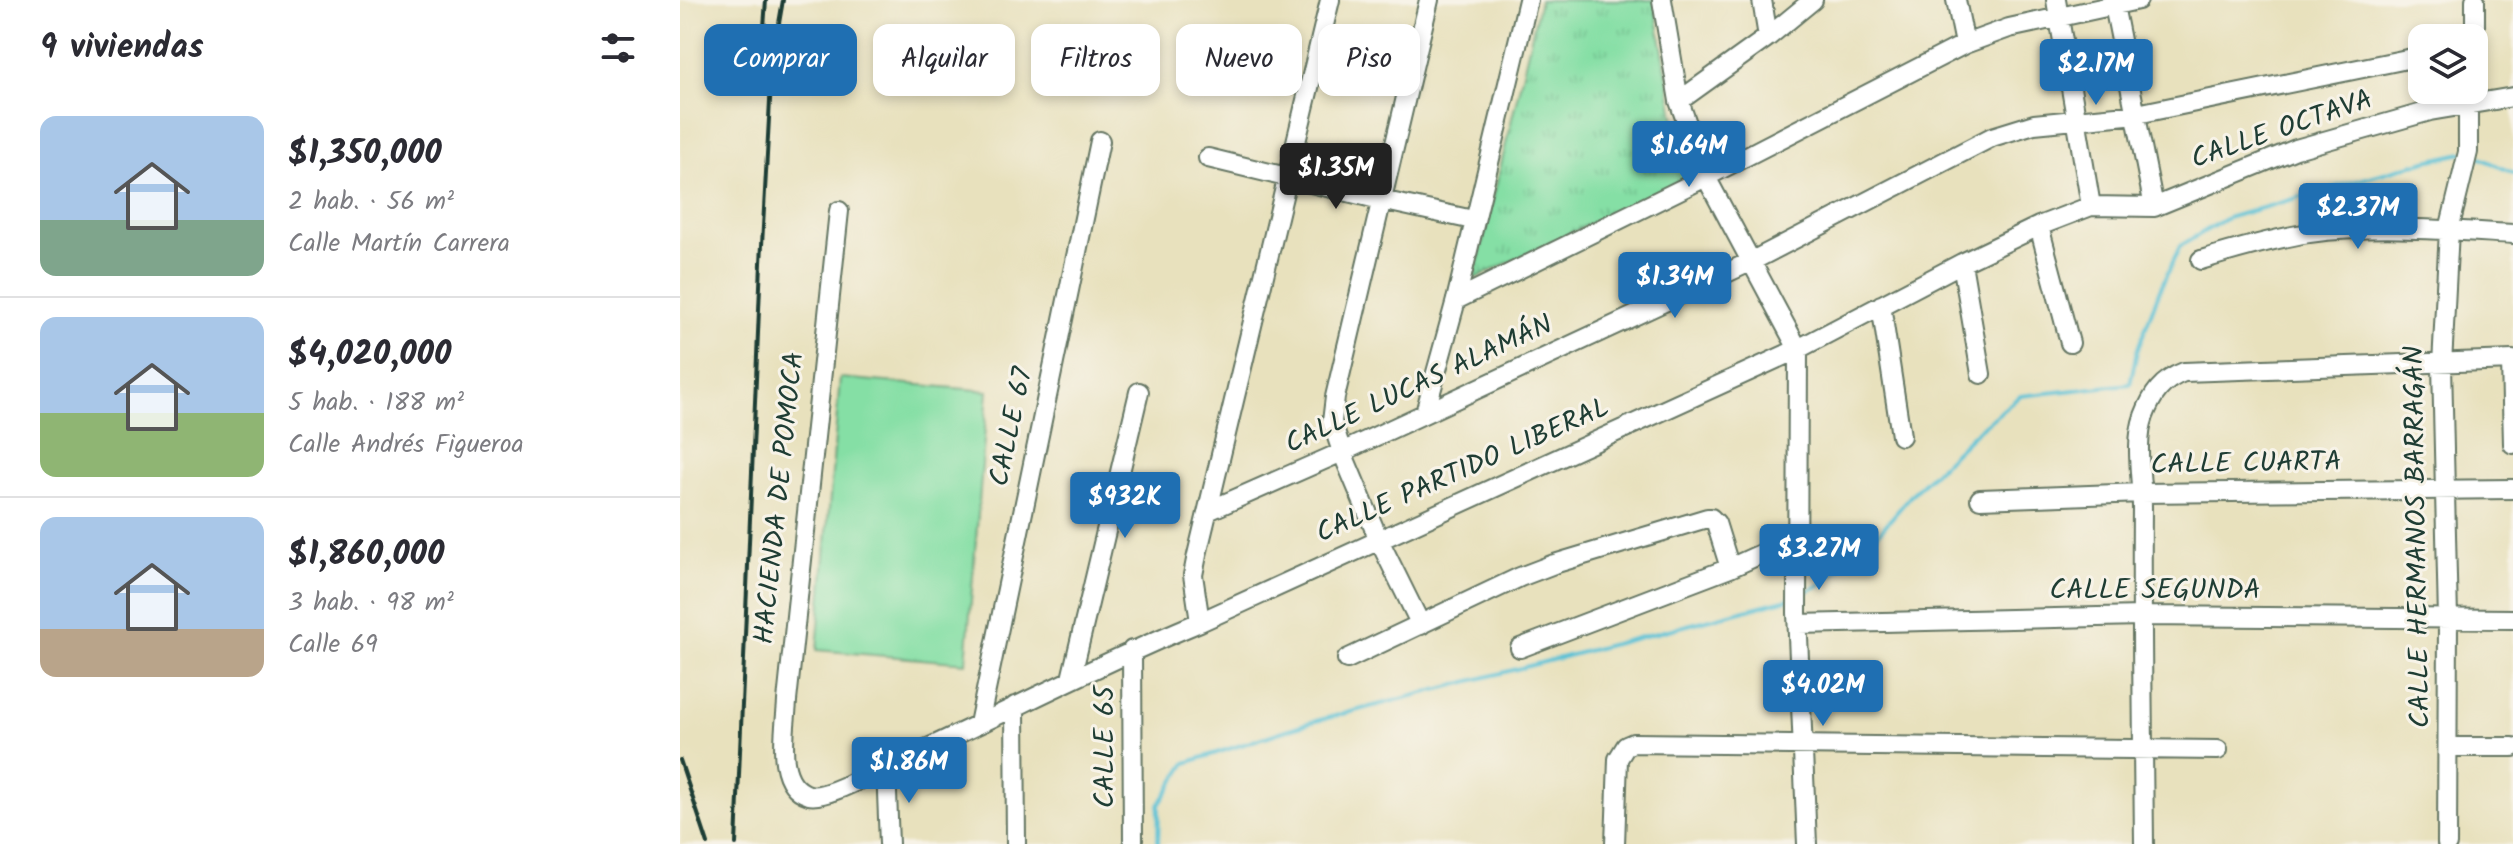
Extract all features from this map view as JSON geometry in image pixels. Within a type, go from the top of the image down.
[{"type":"street","points":[[1200,622],[1193,575],[1330,0]]},
{"type":"street","points":[[1421,625],[1379,540],[1332,422],[1335,397],[1429,0]]},
{"type":"street","points":[[1425,413],[1456,300],[1528,0]]},
{"type":"street","points":[[1662,0],[1679,101],[1706,177],[1798,349],[1796,538],[1807,844]]},
{"type":"street","points":[[1762,0],[1768,37]]},
{"type":"street","points":[[1679,101],[1768,37],[1813,0]]},
{"type":"street","points":[[1956,0],[1965,44]]},
{"type":"street","points":[[1456,300],[1706,177],[1965,44],[2057,8],[2138,0]]},
{"type":"street","points":[[2475,0],[2475,24]]},
{"type":"street","points":[[2114,2],[2154,207]]},
{"type":"street","points":[[2057,8],[2091,206]]},
{"type":"street","name":"CALLE LUCAS ALAMÁN","points":[[1208,511],[1752,261],[1992,137],[2034,124],[2137,114],[2408,59]]},
{"type":"street","name":"CALLE OCTAVA","points":[[2488,100],[2513,97]]},
{"type":"street","name":"CALLE OCTAVA","points":[[2154,207],[2296,149],[2463,104]]},
{"type":"street","name":"CALLE HERMANOS BARRAGÁN","points":[[2447,844],[2448,619],[2442,365],[2449,230],[2468,152],[2468,104]]},
{"type":"street","name":"CALLE 67","points":[[979,724],[1100,141]]},
{"type":"street","points":[[1208,158],[1473,220]]},
{"type":"street","name":"CALLE PARTIDO LIBERAL","points":[[798,787],[809,795],[819,795],[886,767],[1132,650],[1200,622],[1798,349],[2039,226],[2091,206],[2154,207]]},
{"type":"street","name":"HACIENDA DE POMOCA","points":[[798,787],[784,764],[787,701],[839,211]]},
{"type":"street","points":[[2039,226],[2070,343]]},
{"type":"street","points":[[2201,260],[2255,243],[2311,233],[2383,229],[2513,234]]},
{"type":"street","points":[[1962,263],[1981,374]]},
{"type":"street","points":[[1881,305],[1901,436]]},
{"type":"street","points":[[2144,844],[2139,442],[2143,418],[2162,384],[2184,372],[2442,365],[2512,360],[2513,444]]},
{"type":"street","points":[[1071,679],[1139,392]]},
{"type":"street","name":"CALLE CUARTA","points":[[1980,499],[2142,493],[2513,489]]},
{"type":"street","points":[[1347,659],[1520,577],[1707,518],[1716,523],[1730,568]]},
{"type":"street","points":[[1520,648],[1730,568],[1796,538]]},
{"type":"street","name":"CALLE SEGUNDA","points":[[1798,619],[2141,616],[2513,619]]},
{"type":"street","name":"CALLE 65","points":[[1132,650],[1133,844]]},
{"type":"street","points":[[1015,706],[1016,844]]},
{"type":"street","points":[[1615,844],[1618,759],[1621,751],[1633,743],[2218,750]]},
{"type":"street","points":[[2448,747],[2513,747]]},
{"type":"street","points":[[886,767],[889,844]]},
{"type":"green space","points":[[1540,0],[1654,0],[1675,122],[1690,176],[1474,279]]},
{"type":"green space","points":[[840,378],[988,391],[966,663],[817,650]]},
{"type":"waterway","points":[[1803,593],[1818,586],[1861,554],[1913,493],[1976,432],[2020,396],[2130,384],[2137,351],[2180,246],[2227,218],[2463,153]]},
{"type":"waterway","points":[[2472,154],[2513,173]]},
{"type":"waterway","points":[[1158,844],[1159,805],[1186,763],[1308,723],[1792,598]]},
{"type":"railway","points":[[764,24],[766,0]]},
{"type":"railway","points":[[736,844],[772,64],[783,0]]},
{"type":"railway","points":[[680,760],[708,844]]}]
